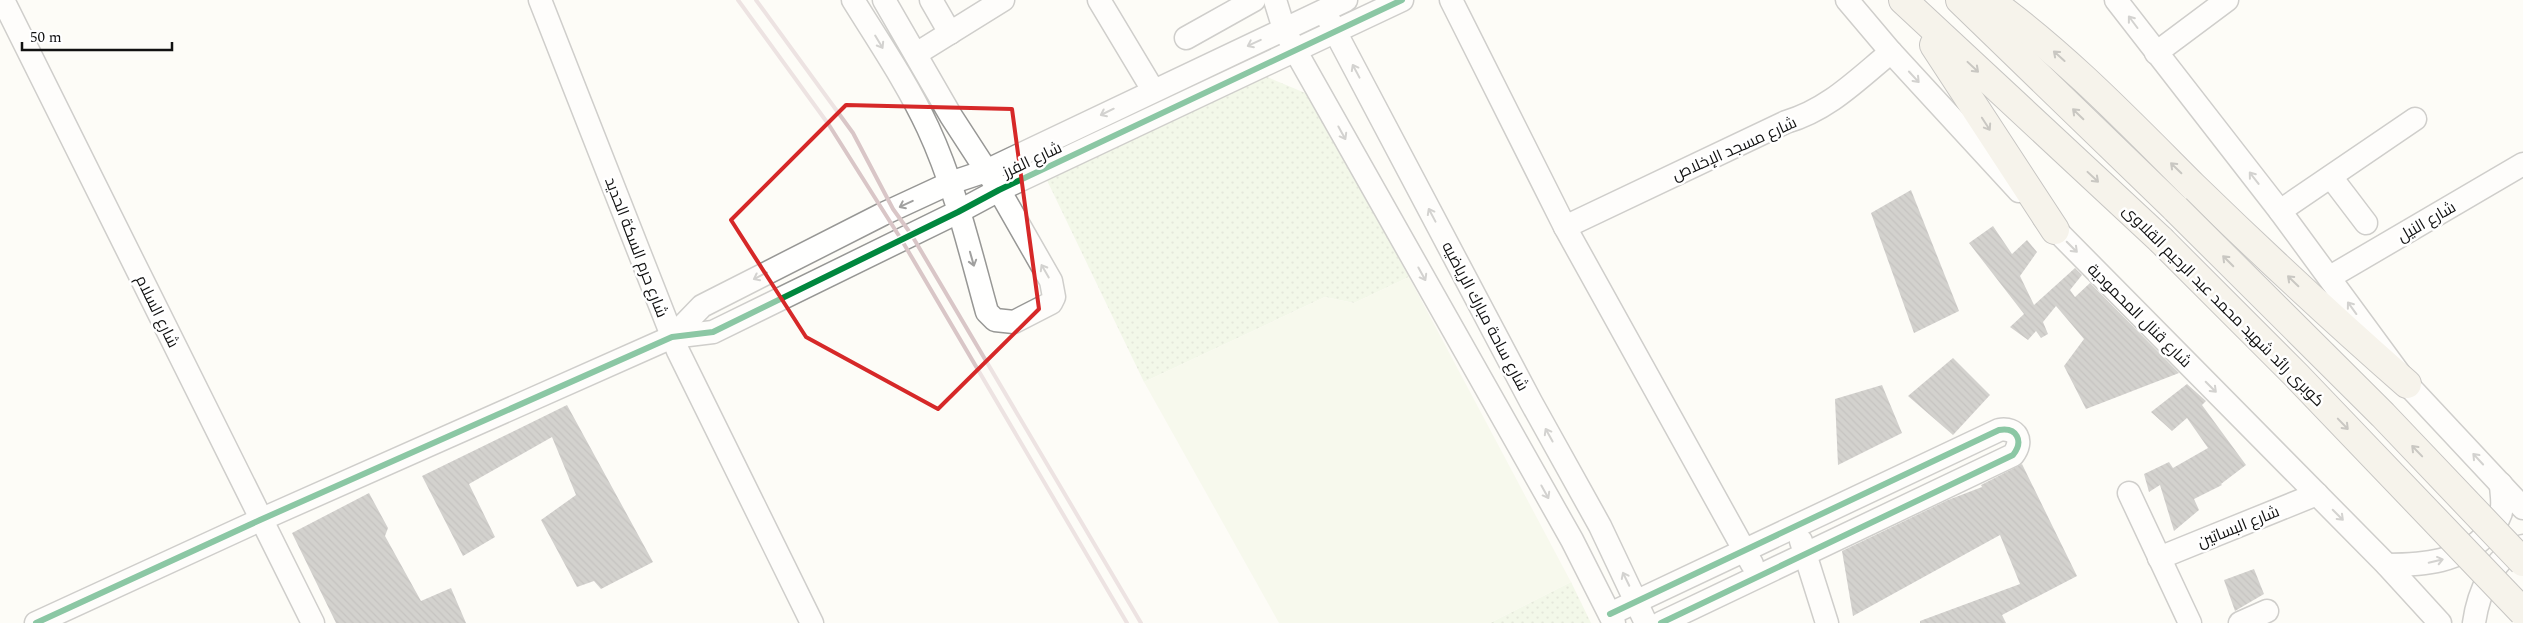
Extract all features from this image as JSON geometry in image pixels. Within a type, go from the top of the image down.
[{"type":"main road","name":"كوبرى رائد شهيد محمد عبد الرحيم القلاوى","points":[[1960,0],[2176,209],[2376,408],[2523,562]]},
{"type":"main road","points":[[1989,0],[2019,22],[2079,74],[2237,229],[2407,384]]},
{"type":"main road","name":"كوبرى رائد شهيد محمد عبد الرحيم القلاوى","points":[[1907,5],[2161,240],[2296,375],[2523,612]]},
{"type":"main road","points":[[1907,5],[2055,230]]},
{"type":"street","name":"شارع السلام","points":[[3,0],[69,128],[260,520],[313,623]]},
{"type":"street","name":"شارع حرم السكة الحديد","points":[[540,0],[672,337],[812,623]]},
{"type":"street","points":[[853,0],[909,91],[928,129],[950,183],[988,312],[994,320],[1014,322],[1051,303],[1054,297],[1051,281],[999,190],[951,116],[884,0]]},
{"type":"street","points":[[931,0],[950,33]]},
{"type":"street","points":[[916,54],[1003,0]]},
{"type":"street","points":[[1099,0],[1153,90]]},
{"type":"street","points":[[1186,38],[1254,0]]},
{"type":"street","name":"شارع ساحة مبارك الرياضيه","points":[[1275,0],[1284,29],[1295,50],[1567,531],[1612,618]]},
{"type":"street","name":"شارع الفرز","points":[[672,337],[702,306],[883,214],[950,183],[986,170],[1346,0]]},
{"type":"street","name":"شارع الفرز","points":[[672,337],[713,332],[999,190],[1402,0]]},
{"type":"street","points":[[1451,0],[1565,227],[1758,576]]},
{"type":"street","name":"شارع قنال المحمودية","points":[[1847,0],[1891,52],[2055,230],[2387,565],[2440,623]]},
{"type":"street","points":[[2116,0],[2280,211],[2407,384],[2523,508]]},
{"type":"street","points":[[2156,53],[2227,0]]},
{"type":"street","name":"شارع ساحة مبارك الرياضيه","points":[[1324,10],[1531,402],[1600,526],[1646,623]]},
{"type":"street","name":"شارع مسجد الإخلاص","points":[[1565,227],[1786,122],[1807,116],[1825,106],[1891,52]]},
{"type":"street","points":[[909,91],[930,78]]},
{"type":"street","points":[[928,129],[951,116]]},
{"type":"street","points":[[2280,211],[2415,119]]},
{"type":"street","name":"شارع النيل","points":[[2330,277],[2523,164]]},
{"type":"street","points":[[2331,176],[2366,223]]},
{"type":"street","points":[[36,623],[260,520],[672,337]]},
{"type":"street","points":[[1612,618],[1636,602],[1999,430],[2007,429],[2015,432],[2019,440],[2019,448],[2013,454],[1662,623]]},
{"type":"street","points":[[2387,565],[2415,565],[2437,562],[2458,555],[2478,544],[2496,524],[2502,508],[2501,484]]},
{"type":"street","points":[[2129,493],[2190,623]]},
{"type":"street","name":"شارع البساتين","points":[[2159,558],[2317,494]]},
{"type":"street","points":[[1796,526],[1827,623]]},
{"type":"street","points":[[2474,623],[2478,601],[2487,580],[2500,562],[2517,548],[2523,546]]},
{"type":"street","points":[[2240,623],[2267,611]]},
{"type":"highlighted area","points":[[846,105],[1012,109],[1039,309],[938,409],[806,337],[731,220]]},
{"type":"green space","points":[[1246,68],[1310,95],[1409,277],[1354,303],[1325,297],[1144,382],[1042,170]]},
{"type":"green space","points":[[1409,277],[1571,582],[1490,623],[1279,623],[1144,382],[1325,297],[1354,303]]},
{"type":"green space","points":[[1571,582],[1591,623],[1490,623]]},
{"type":"building","points":[[1911,190],[1959,311],[1914,333],[1871,213]]},
{"type":"building","points":[[1993,226],[2012,254],[2027,240],[2037,252],[2020,276],[2034,305],[2075,268],[2082,275],[2070,290],[2075,297],[2090,283],[2179,373],[2086,409],[2064,366],[2084,339],[2056,306],[2043,322],[2048,334],[2041,338],[2036,331],[2028,340],[2010,327],[2024,314],[1969,243]]},
{"type":"building","points":[[1953,358],[1990,395],[1953,435],[1908,396]]},
{"type":"building","points":[[2187,384],[2206,401],[2202,405],[2246,465],[2222,485],[2194,499],[2199,510],[2174,531],[2160,485],[2149,492],[2144,474],[2169,462],[2173,468],[2208,448],[2187,418],[2172,431],[2151,412]]},
{"type":"building","points":[[1882,385],[1902,433],[1838,465],[1835,399]]},
{"type":"building","points":[[567,405],[653,562],[601,589],[594,581],[577,587],[541,520],[576,495],[552,437],[469,484],[495,537],[463,556],[422,476]]},
{"type":"building","points":[[2022,464],[2077,576],[2002,615],[2006,623],[1920,623],[1920,621],[2020,584],[2000,535],[1853,616],[1842,551],[1948,500],[1982,487],[1981,485]]},
{"type":"building","points":[[369,493],[388,528],[385,536],[421,601],[451,588],[466,623],[336,623],[292,533]]},
{"type":"building","points":[[2254,569],[2264,594],[2235,611],[2224,580]]},
{"type":"railway","points":[[738,0],[829,125],[901,239],[1127,623]]},
{"type":"railway","points":[[756,0],[853,133],[893,209],[911,234],[1141,623]]},
{"type":"cycle path","points":[[36,623],[260,520],[672,337],[713,332],[999,190],[1402,0]]},
{"type":"cycle path","points":[[1610,614],[1999,430],[2010,431],[2017,436],[2018,445],[2013,455],[1661,623]]}]
